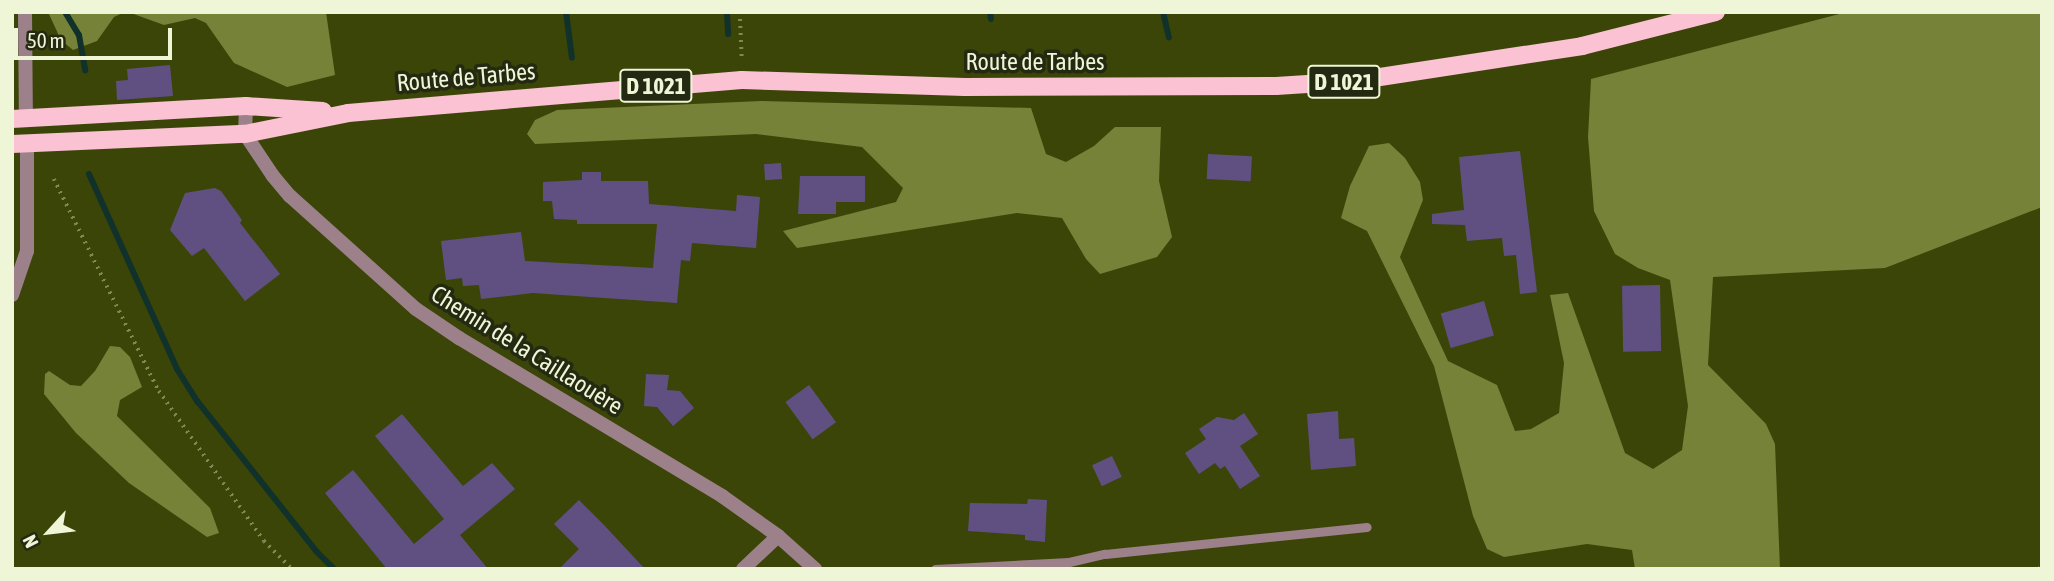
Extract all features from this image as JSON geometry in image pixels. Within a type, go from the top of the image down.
[{"type":"main road","name":"Route de Tarbes","points":[[245,134],[348,113],[742,80],[965,87],[1276,86],[1354,81],[1583,46],[1716,12]]},
{"type":"main road","name":"D 1021","points":[[19,119],[246,106]]},
{"type":"main road","name":"Route de Tarbes","points":[[246,106],[348,113]]},
{"type":"main road","name":"D 1021","points":[[19,144],[245,134]]},
{"type":"street","points":[[19,119],[25,12]]},
{"type":"street","points":[[245,134],[246,106]]},
{"type":"street","name":"Chemin de la Caillaouère","points":[[245,134],[272,176],[290,197],[416,309],[459,338],[722,496],[778,536],[815,569]]},
{"type":"street","points":[[12,295],[27,251],[19,144]]},
{"type":"street","points":[[743,569],[778,536]]},
{"type":"lane","points":[[935,569],[1069,562],[1105,554],[1367,527]]},
{"type":"path","points":[[740,12],[742,80]]},
{"type":"path","points":[[54,179],[159,391],[264,541],[292,569]]},
{"type":"path","points":[[2039,569],[2042,564]]},
{"type":"green space","points":[[48,12],[125,12],[114,17],[97,41],[73,50],[61,40]]},
{"type":"green space","points":[[128,12],[326,12],[335,75],[287,87],[234,63],[206,23],[195,18],[164,25]]},
{"type":"green space","points":[[1847,12],[2042,12],[2042,207],[1885,268],[1713,277],[1708,365],[1766,424],[1775,444],[1780,569],[1635,569],[1632,550],[1587,544],[1504,557],[1487,549],[1473,516],[1434,366],[1367,231],[1341,218],[1350,186],[1369,146],[1389,143],[1405,158],[1420,182],[1423,200],[1400,257],[1448,361],[1497,385],[1515,431],[1531,429],[1559,413],[1564,363],[1550,295],[1568,293],[1625,453],[1653,469],[1682,450],[1688,406],[1670,280],[1638,268],[1615,254],[1594,211],[1588,137],[1591,79]]},
{"type":"green space","points":[[761,101],[1031,108],[1046,154],[1066,162],[1094,146],[1115,127],[1161,127],[1159,181],[1172,237],[1157,257],[1100,274],[1086,259],[1062,218],[1017,213],[797,248],[783,231],[896,202],[903,188],[862,147],[756,134],[535,144],[527,134],[535,120],[557,110]]},
{"type":"green space","points":[[110,346],[120,347],[130,357],[142,387],[120,400],[117,416],[210,508],[219,533],[207,537],[129,483],[76,433],[44,394],[45,374],[49,371],[70,385],[81,386],[95,371]]},
{"type":"building","points":[[170,65],[173,96],[117,100],[116,81],[128,80],[127,69]]},
{"type":"building","points":[[1520,151],[1537,292],[1520,294],[1516,255],[1504,256],[1502,238],[1467,241],[1465,225],[1432,224],[1432,214],[1464,210],[1459,157]]},
{"type":"building","points":[[1208,154],[1252,156],[1251,181],[1207,179]]},
{"type":"building","points":[[781,163],[782,179],[765,180],[764,164]]},
{"type":"building","points":[[582,172],[601,172],[601,181],[648,181],[649,204],[736,211],[737,195],[760,197],[756,248],[692,243],[690,261],[681,260],[677,303],[533,293],[481,299],[479,285],[463,286],[462,278],[446,280],[441,241],[521,232],[525,261],[653,268],[657,224],[577,224],[577,220],[554,219],[552,201],[543,201],[543,182],[582,180]]},
{"type":"building","points":[[800,176],[865,176],[865,202],[836,202],[836,214],[798,214]]},
{"type":"building","points":[[215,188],[221,191],[242,220],[240,223],[280,274],[245,301],[204,248],[192,256],[170,230],[185,193]]},
{"type":"building","points":[[1660,285],[1661,351],[1623,352],[1622,286]]},
{"type":"building","points":[[1484,301],[1494,336],[1451,348],[1441,313]]},
{"type":"building","points":[[646,374],[669,375],[667,390],[680,391],[694,408],[673,426],[657,407],[644,406]]},
{"type":"building","points":[[809,385],[836,422],[813,439],[786,402]]},
{"type":"building","points":[[1338,411],[1339,439],[1354,438],[1356,466],[1311,470],[1307,414]]},
{"type":"building","points":[[1244,413],[1258,434],[1240,446],[1260,476],[1240,489],[1225,466],[1220,469],[1215,463],[1199,474],[1185,453],[1206,439],[1199,429],[1217,417],[1234,420]]},
{"type":"building","points":[[402,414],[463,486],[492,463],[515,489],[460,535],[488,569],[387,569],[325,493],[353,470],[414,544],[444,519],[375,436]]},
{"type":"building","points":[[1112,456],[1122,477],[1102,486],[1092,465]]},
{"type":"building","points":[[1028,499],[1047,500],[1045,542],[1025,540],[1025,535],[968,531],[970,503],[1027,504]]},
{"type":"building","points":[[579,500],[645,569],[559,569],[579,549],[554,524]]},
{"type":"waterway","points":[[65,12],[79,35],[85,70]]},
{"type":"waterway","points":[[566,12],[572,58]]},
{"type":"waterway","points":[[727,12],[728,34]]},
{"type":"waterway","points":[[990,12],[991,19]]},
{"type":"waterway","points":[[1163,12],[1169,37]]},
{"type":"waterway","points":[[89,174],[177,369],[198,402],[317,552],[334,569]]}]
